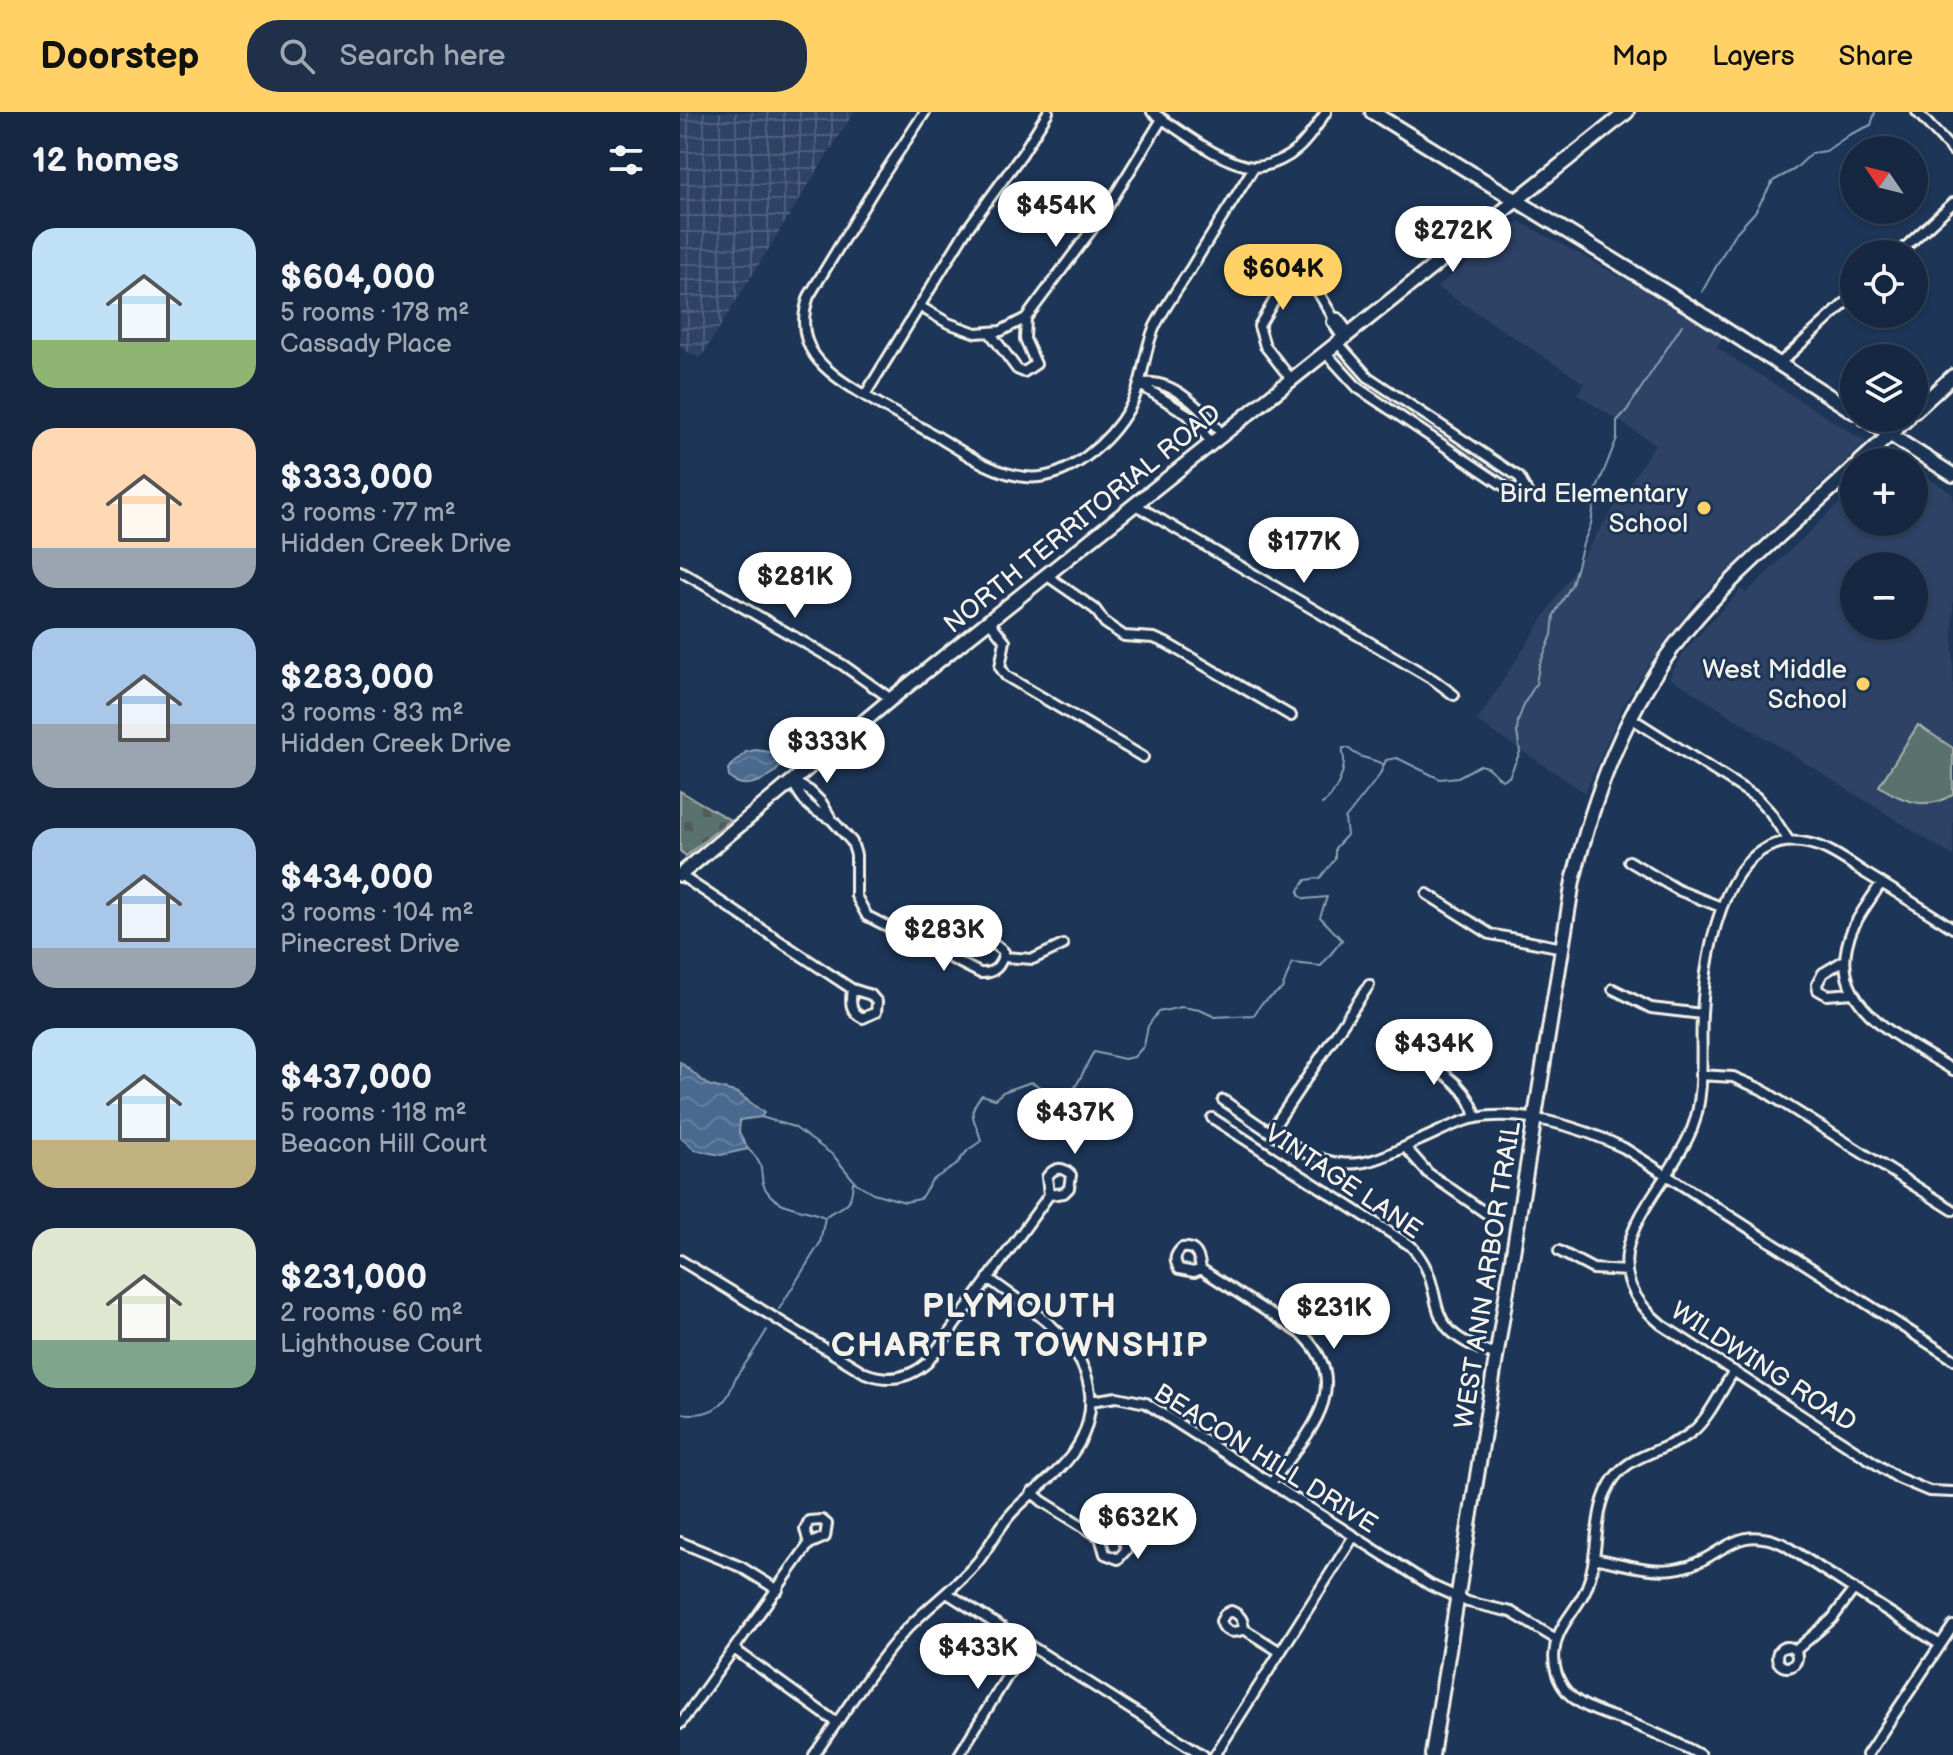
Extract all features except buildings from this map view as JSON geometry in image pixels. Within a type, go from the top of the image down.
[{"type":"main road","points":[[1372,112],[1692,308],[1840,403]]},
{"type":"main road","name":"NORTH TERRITORIAL ROAD","points":[[680,875],[891,699],[1626,112]]},
{"type":"main road","points":[[1928,399],[1953,376]]},
{"type":"main road","points":[[1887,432],[1953,475]]},
{"type":"main road","points":[[1875,448],[1892,432]]},
{"type":"main road","name":"WEST ANN ARBOR TRAIL","points":[[1432,1755],[1573,881],[1590,815],[1608,764],[1663,662],[1707,606],[1840,481]]},
{"type":"street","points":[[925,112],[809,296],[804,311],[804,336],[829,371],[865,395],[997,472],[1028,478],[1058,472],[1086,457],[1119,426],[1132,404],[1157,323],[1254,167]]},
{"type":"street","points":[[865,395],[965,232],[1022,154],[1048,112]]},
{"type":"street","points":[[1152,112],[1228,159],[1254,167],[1276,163],[1297,151],[1326,112]]},
{"type":"street","points":[[1917,112],[1953,151]]},
{"type":"street","points":[[919,306],[960,329],[991,334],[1010,328],[1026,318],[1104,213],[1162,119]]},
{"type":"street","points":[[1913,240],[1953,203]]},
{"type":"street","points":[[1291,379],[1265,346],[1259,326],[1293,269],[1299,268],[1311,280],[1333,317],[1332,322],[1368,377],[1519,477],[1527,492],[1507,488],[1358,388],[1325,352]]},
{"type":"street","points":[[1779,364],[1840,308]]},
{"type":"street","points":[[991,334],[1017,369],[1024,372],[1031,370],[1036,364],[1025,339],[1026,318]]},
{"type":"street","points":[[1139,384],[1152,381],[1184,396],[1211,421],[1216,438]]},
{"type":"street","points":[[1139,384],[1187,414],[1216,438]]},
{"type":"street","points":[[1377,401],[1385,389]]},
{"type":"street","points":[[1427,434],[1435,422]]},
{"type":"street","points":[[1134,504],[1434,680],[1454,695]]},
{"type":"street","points":[[680,571],[843,665],[891,699]]},
{"type":"street","points":[[1046,575],[1095,609],[1105,623],[1124,636],[1154,638],[1166,643],[1291,716]]},
{"type":"street","points":[[989,621],[1005,641],[1000,667],[1006,676],[1143,757]]},
{"type":"street","points":[[1631,718],[1756,797],[1789,841]]},
{"type":"street","points":[[792,781],[810,791],[849,837],[854,847],[856,896],[867,916],[980,973],[989,973],[998,967],[1004,952],[965,932],[956,932],[948,938],[942,953]]},
{"type":"street","points":[[1559,1251],[1593,1269],[1627,1271],[1632,1229],[1693,1127],[1699,1103],[1702,1014],[1709,958],[1721,907],[1738,874],[1750,861],[1768,848],[1789,841],[1823,847],[1953,928]]},
{"type":"street","points":[[1629,861],[1678,890],[1721,907]]},
{"type":"street","points":[[680,875],[852,989]]},
{"type":"street","points":[[1881,883],[1853,927],[1845,960],[1853,993],[1878,1022],[1953,1070]]},
{"type":"street","points":[[1427,894],[1490,934],[1563,948]]},
{"type":"street","points":[[1003,957],[1033,959],[1063,945]]},
{"type":"street","points":[[1845,960],[1823,973],[1817,984],[1818,990],[1827,995],[1853,993]]},
{"type":"street","points":[[1271,1131],[1369,985]]},
{"type":"street","points":[[1613,989],[1651,1008],[1702,1014]]},
{"type":"street","points":[[1407,1048],[1461,1088],[1473,1103],[1476,1118]]},
{"type":"street","points":[[1700,1075],[1733,1077],[1761,1089],[1953,1210]]},
{"type":"street","points":[[1223,1100],[1314,1157],[1341,1163],[1370,1161],[1476,1118],[1535,1120],[1598,1135],[1666,1175],[1953,1359]]},
{"type":"street","name":"VINTAGE LANE","points":[[1212,1118],[1411,1246],[1420,1258],[1436,1310],[1448,1330],[1473,1348],[1497,1355]]},
{"type":"street","points":[[1405,1147],[1428,1173],[1490,1216]]},
{"type":"street","points":[[680,1260],[865,1373],[881,1378],[906,1376],[928,1362],[1049,1195]]},
{"type":"street","points":[[1201,1269],[1303,1335],[1316,1350],[1324,1368],[1326,1392],[1320,1415],[1271,1483]]},
{"type":"street","name":"WILDWING ROAD","points":[[1627,1271],[1637,1296],[1651,1316],[1907,1483],[1929,1491],[1953,1492]]},
{"type":"street","points":[[814,1755],[903,1634],[978,1561],[1006,1520],[1032,1492],[1060,1469],[1077,1448],[1087,1423],[1090,1401],[1084,1369],[1068,1342],[988,1278]]},
{"type":"street","points":[[1700,1755],[1574,1698],[1563,1686],[1554,1656],[1556,1639],[1586,1590],[1603,1500],[1613,1479],[1629,1463],[1691,1433],[1734,1371]]},
{"type":"street","name":"BEACON HILL DRIVE","points":[[1090,1401],[1117,1397],[1146,1403],[1430,1585],[1468,1602],[1511,1612],[1556,1639]]},
{"type":"street","points":[[1032,1492],[1100,1537]]},
{"type":"street","points":[[1215,1755],[1354,1536]]},
{"type":"street","points":[[1594,1558],[1677,1569],[1738,1539],[1762,1537],[1783,1544],[1939,1644]]},
{"type":"street","points":[[680,1542],[741,1567],[778,1590]]},
{"type":"street","points":[[680,1724],[809,1544]]},
{"type":"street","points":[[1795,1651],[1832,1619],[1854,1589]]},
{"type":"street","points":[[947,1593],[1203,1755]]},
{"type":"street","points":[[1867,1755],[1953,1626]]},
{"type":"street","points":[[1244,1629],[1279,1651]]},
{"type":"street","points":[[959,1755],[1027,1644]]},
{"type":"street","points":[[734,1649],[837,1723]]},
{"type":"shaded area","points":[[680,112],[854,112],[700,359],[680,347]]},
{"type":"shaded area","name":"Bird Elementary School","points":[[1519,221],[1645,290],[1722,338],[1717,348],[1840,426],[1840,432],[1850,432],[1866,442],[1860,448],[1840,448],[1840,466],[1697,599],[1643,673],[1621,710],[1585,793],[1477,721],[1655,444],[1577,394],[1584,383],[1437,287]]},
{"type":"shaded area","name":"West Middle School","points":[[1928,477],[1953,494],[1953,856],[1669,677],[1686,649],[1741,589],[1746,593],[1840,502],[1840,536],[1928,536]]},
{"type":"green space","points":[[1918,725],[1953,748],[1953,794],[1934,802],[1906,800],[1879,786]]},
{"type":"green space","points":[[680,791],[730,820],[686,856],[680,851]]},
{"type":"water","points":[[746,752],[776,753],[784,761],[773,773],[758,782],[735,782],[729,777],[728,769]]},
{"type":"water","points":[[680,1062],[708,1085],[738,1093],[764,1113],[761,1117],[740,1120],[739,1133],[748,1149],[721,1155],[695,1150],[680,1137]]},
{"type":"waterway","points":[[1702,292],[1733,236],[1755,212],[1773,181],[1795,169],[1812,153],[1826,151],[1871,125],[1875,112]]},
{"type":"waterway","points":[[761,1117],[794,1127],[833,1155],[856,1183],[873,1193],[905,1202],[920,1199],[932,1180],[955,1166],[968,1150],[981,1141],[973,1113],[982,1095],[995,1099],[1003,1092],[1031,1082],[1056,1095],[1066,1095],[1076,1086],[1094,1052],[1124,1059],[1134,1057],[1144,1046],[1148,1026],[1158,1012],[1182,1007],[1215,1017],[1254,1015],[1261,1004],[1282,989],[1292,963],[1321,966],[1342,940],[1320,917],[1327,897],[1305,899],[1299,895],[1299,890],[1306,880],[1320,878],[1335,859],[1335,848],[1347,835],[1345,819],[1379,776],[1386,760],[1397,758],[1440,779],[1458,777],[1480,765],[1502,780],[1509,777],[1520,752],[1518,721],[1536,684],[1539,666],[1552,635],[1554,615],[1572,584],[1591,524],[1596,491],[1617,438],[1617,421],[1682,325]]},
{"type":"waterway","points":[[1322,804],[1330,797],[1340,779],[1344,766],[1343,748],[1383,764]]},
{"type":"waterway","points":[[748,1149],[759,1162],[765,1189],[775,1200],[824,1217]]},
{"type":"waterway","points":[[779,1309],[820,1243],[825,1217],[848,1203],[853,1182]]},
{"type":"waterway","points":[[680,1413],[706,1412],[718,1407],[767,1330]]},
{"type":"place","name":"Bird Elementary School","points":[[1704,508]]},
{"type":"place","name":"West Middle School","points":[[1863,684]]},
{"type":"district","name":"PLYMOUTH CHARTER TOWNSHIP","points":[[1020,1324]]}]
